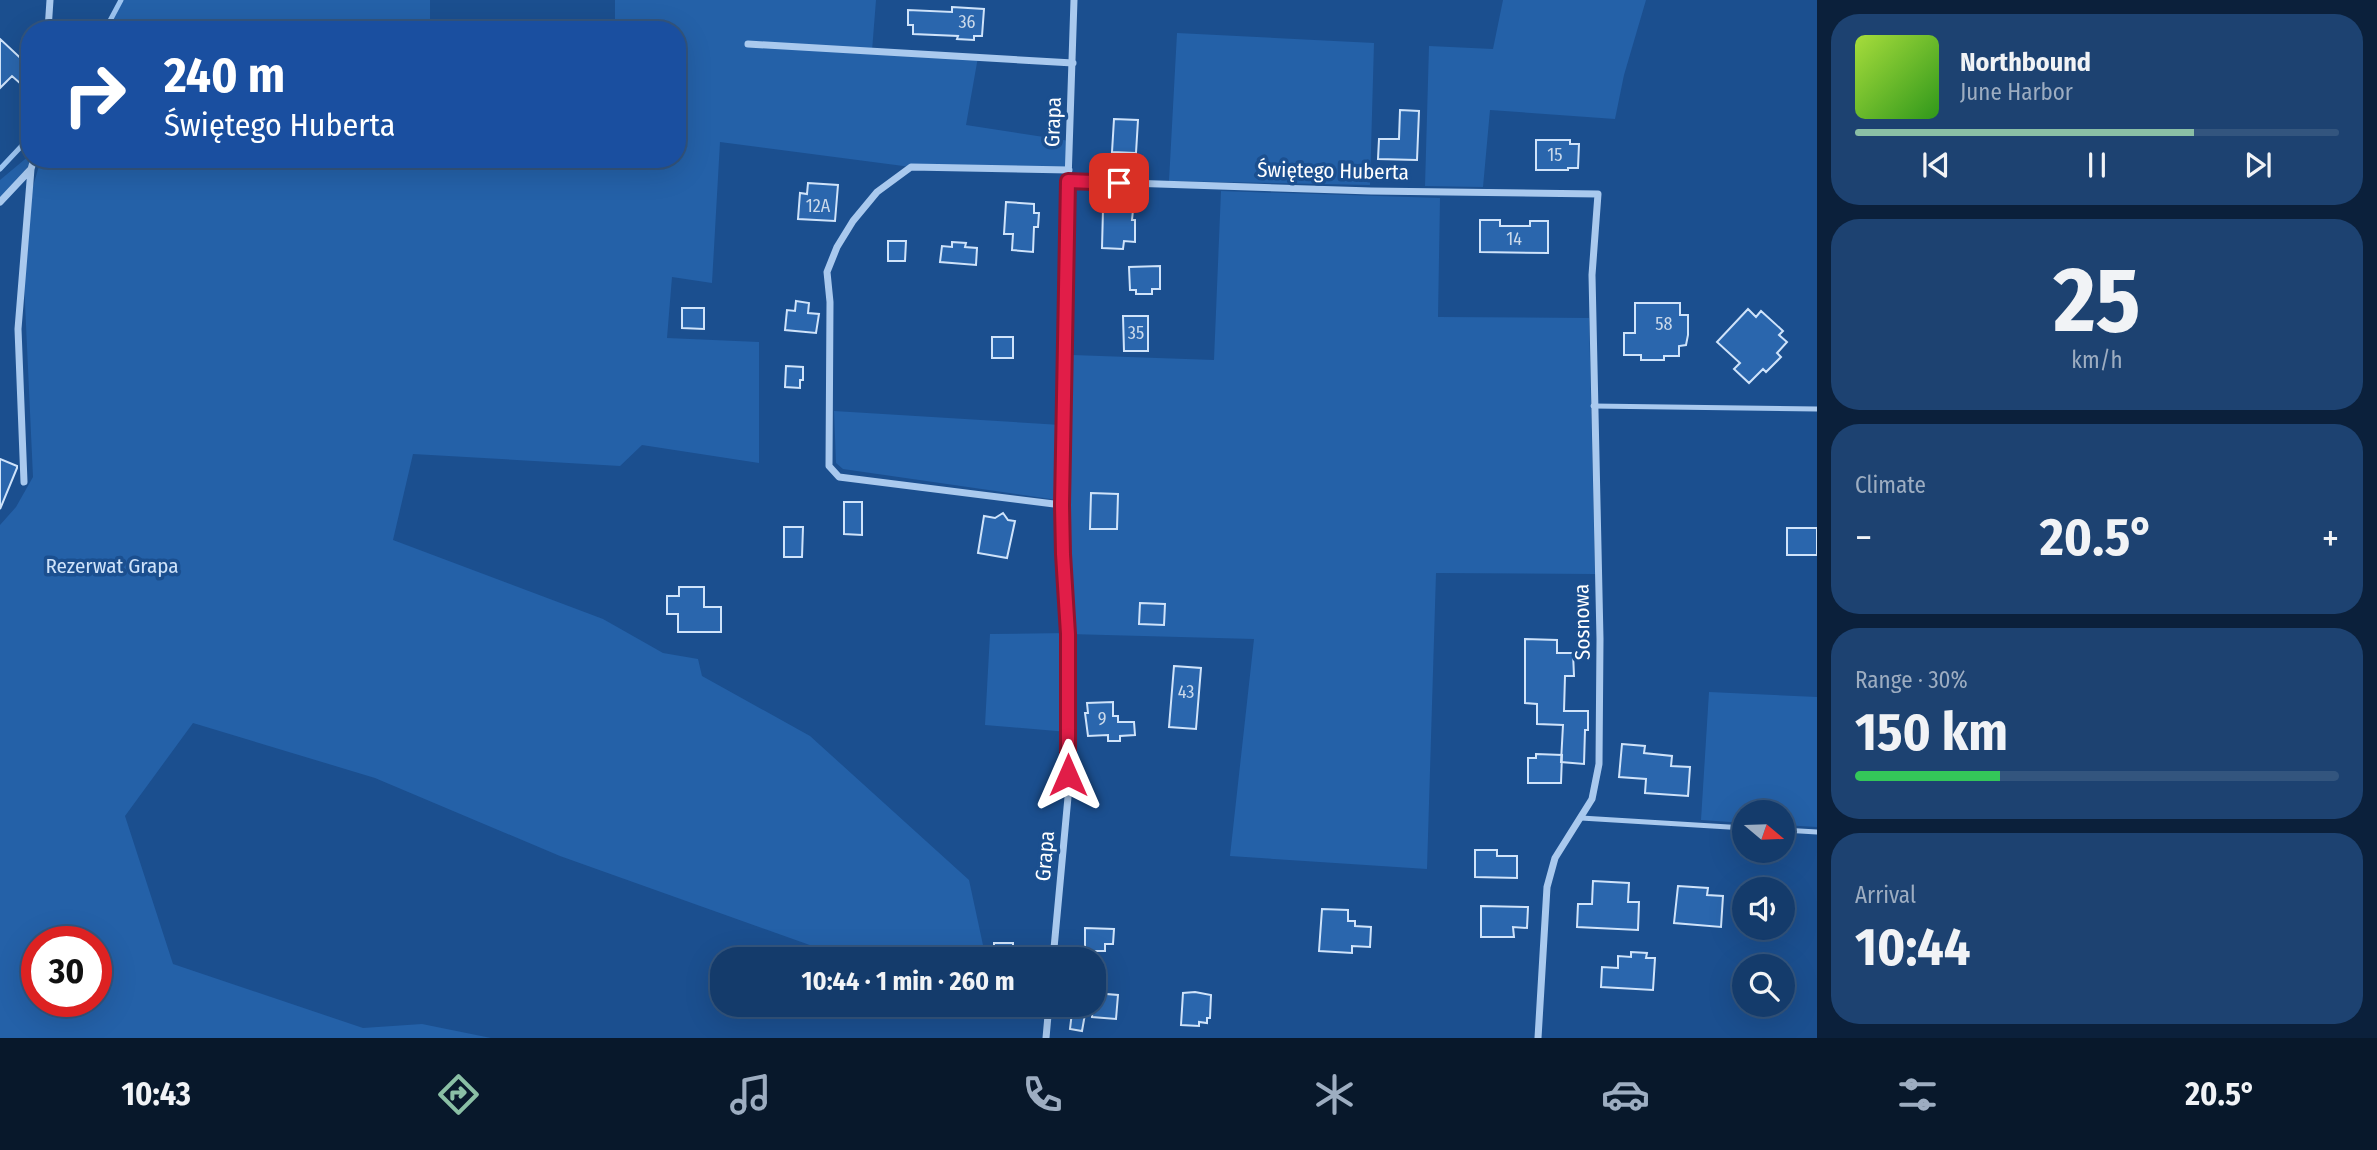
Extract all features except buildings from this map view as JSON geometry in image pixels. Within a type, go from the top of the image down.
[{"type":"street","points":[[49,21],[50,0]]},
{"type":"street","name":"Grapa","points":[[1054,947],[1068,797],[1068,634],[1062,505],[1074,0]]},
{"type":"street","points":[[748,44],[1073,63]]},
{"type":"street","points":[[1062,505],[839,477],[829,466],[831,302],[827,272],[836,247],[853,221],[877,192],[911,167],[1069,170]]},
{"type":"street","points":[[0,202],[31,169]]},
{"type":"street","points":[[24,482],[18,329],[31,169]]},
{"type":"street","name":"Świętego Huberta","points":[[1068,181],[1371,191],[1598,194]]},
{"type":"street","name":"Sosnowa","points":[[1538,1038],[1547,887],[1555,858],[1592,799],[1599,764],[1600,639],[1592,275],[1598,194]]},
{"type":"street","points":[[1046,1038],[1048,1017]]},
{"type":"lane","points":[[1593,406],[1817,409]]},
{"type":"lane","points":[[1581,818],[1732,827]]},
{"type":"lane","points":[[1796,831],[1817,832]]},
{"type":"green space","points":[[122,0],[430,0],[430,21],[109,21]]},
{"type":"green space","name":"Rezerwat Grapa","points":[[615,0],[876,0],[872,51],[978,57],[966,125],[1070,141],[1069,170],[911,167],[720,142],[712,283],[672,277],[667,338],[759,342],[759,463],[642,445],[620,466],[413,454],[393,540],[603,619],[663,653],[698,659],[702,676],[810,736],[969,880],[983,947],[815,947],[560,856],[375,778],[193,723],[125,816],[173,964],[363,1028],[422,1024],[491,1038],[0,1038],[0,525],[16,507],[33,477],[24,281],[27,207],[38,168],[686,168],[686,21],[615,21]]},
{"type":"green space","points":[[1503,0],[1646,0],[1624,75],[1615,119],[1490,110],[1483,187],[1425,186],[1429,46],[1493,49]]},
{"type":"green space","points":[[1177,33],[1374,43],[1370,185],[1169,181]]},
{"type":"green space","points":[[21,162],[21,168],[27,168],[0,202],[0,180]]},
{"type":"green space","points":[[1221,191],[1440,198],[1438,317],[1589,318],[1595,574],[1436,573],[1427,869],[1230,856],[1254,639],[1069,634],[1068,732],[985,725],[990,634],[1068,633],[1067,551],[1072,355],[1214,360]]},
{"type":"green space","points":[[834,411],[1061,425],[1058,500],[843,469],[836,463]]},
{"type":"green space","points":[[1709,692],[1817,697],[1817,827],[1796,826],[1796,800],[1732,800],[1732,822],[1701,820]]},
{"type":"waterway","points":[[110,21],[121,0]]},
{"type":"waterway","points":[[0,169],[21,147]]},
{"type":"route","points":[[1068,775],[1068,634],[1062,505],[1068,181],[1119,183]]}]
